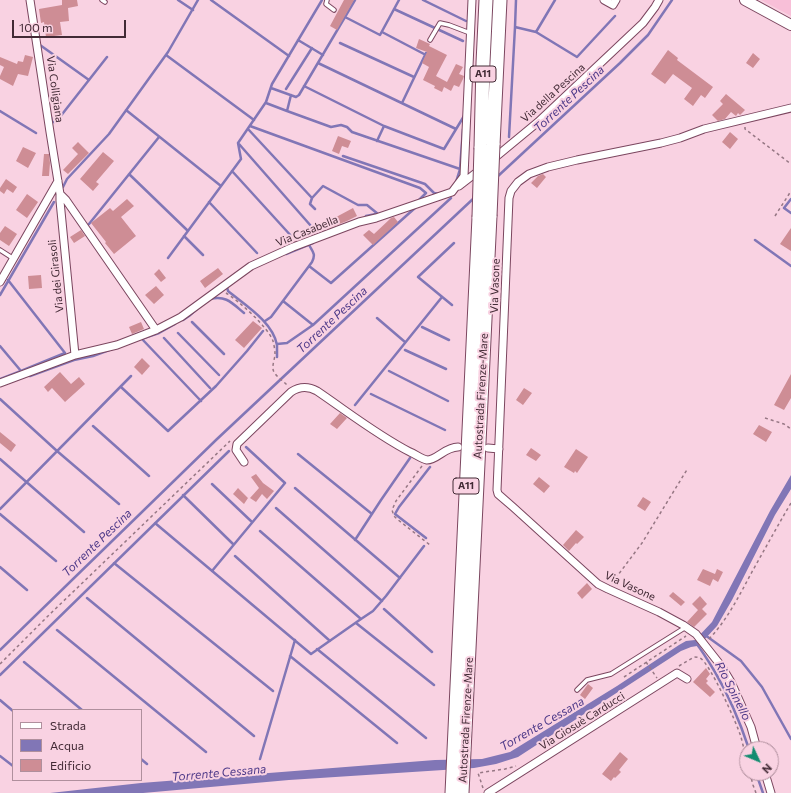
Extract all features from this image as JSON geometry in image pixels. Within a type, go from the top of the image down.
[{"type":"highway","name":"Autostrada Firenze-Mare","points":[[486,0],[483,63],[487,147]]},
{"type":"highway","name":"Autostrada Firenze-Mare","points":[[452,793],[458,771],[487,147],[500,0]]},
{"type":"highway","name":"Autostrada Firenze-Mare","points":[[458,771],[462,793]]},
{"type":"main road","points":[[745,0],[791,24]]},
{"type":"street","name":"Via Colligiana","points":[[30,0],[60,194]]},
{"type":"street","points":[[452,192],[464,176],[472,0]]},
{"type":"street","points":[[604,0],[613,5],[616,0]]},
{"type":"street","name":"Via della Pescina","points":[[452,192],[538,122],[643,23],[659,0]]},
{"type":"street","name":"Via Vasone","points":[[756,741],[751,726],[735,689],[722,667],[691,631],[659,612],[596,582],[498,494],[496,484],[499,449],[509,198],[514,186],[518,182],[529,174],[548,167],[661,143],[704,130],[791,108]]},
{"type":"street","points":[[0,282],[58,181]]},
{"type":"street","name":"Via Casabella","points":[[0,383],[75,355],[117,345],[156,330],[181,317],[251,266],[293,247],[359,222],[376,218],[452,192]]},
{"type":"street","points":[[60,194],[66,200],[156,330]]},
{"type":"street","name":"Via dei Girasoli","points":[[60,194],[75,355]]},
{"type":"street","points":[[244,462],[236,450],[237,444],[291,392],[304,387],[309,387],[317,391],[378,434],[426,460],[431,459],[452,447],[458,447]]},
{"type":"street","points":[[488,448],[499,449]]},
{"type":"street","name":"Via Giosuè Carducci","points":[[488,793],[677,673],[687,679]]},
{"type":"street","points":[[767,781],[771,793]]},
{"type":"lane","points":[[327,0],[326,4],[334,10]]},
{"type":"lane","points":[[430,40],[440,23],[470,33]]},
{"type":"lane","points":[[0,250],[14,259]]},
{"type":"lane","points":[[577,690],[587,680],[611,674],[691,631]]},
{"type":"path","points":[[742,120],[745,129],[791,164]]},
{"type":"path","points":[[775,216],[791,191]]},
{"type":"path","points":[[218,290],[227,293],[262,324],[268,332],[273,340],[274,346],[274,372],[287,386]]},
{"type":"path","points":[[765,418],[784,424],[791,429]]},
{"type":"path","points":[[0,664],[234,438]]},
{"type":"path","points":[[426,460],[396,501],[392,510],[397,519],[430,545]]},
{"type":"path","points":[[608,589],[642,543],[688,468]]},
{"type":"path","points":[[704,645],[718,630],[732,610],[773,533],[791,503]]},
{"type":"path","points":[[624,677],[691,631]]},
{"type":"path","points":[[674,669],[694,657],[701,658],[719,689],[742,741]]},
{"type":"path","points":[[646,662],[658,680],[655,681]]},
{"type":"path","points":[[484,793],[478,773],[519,766]]},
{"type":"path","points":[[752,781],[756,793]]},
{"type":"shaded area","points":[[761,0],[791,0],[791,16]]},
{"type":"water","points":[[791,475],[791,489],[775,515],[732,600],[717,626],[704,640],[697,646],[681,651],[518,757],[496,764],[474,768],[289,780],[143,793],[50,793],[141,783],[435,760],[482,759],[510,752],[617,686],[679,645],[686,641],[695,640],[712,622],[770,511]]},
{"type":"building","points":[[62,0],[77,0],[78,6],[68,8],[69,21],[60,22],[62,35],[46,37],[44,22],[41,23],[39,9],[62,5]]},
{"type":"building","points":[[344,0],[354,0],[337,30],[330,26]]},
{"type":"building","points":[[419,39],[447,55],[436,76],[447,82],[456,64],[463,67],[459,74],[464,76],[459,87],[454,85],[451,91],[444,87],[442,92],[434,88],[435,86],[423,80],[429,67],[422,63],[427,52],[416,48]]},
{"type":"building","points":[[668,50],[678,58],[677,60],[713,87],[705,98],[701,95],[693,106],[684,99],[692,88],[673,74],[665,84],[651,74]]},
{"type":"building","points":[[753,53],[760,59],[753,68],[746,63]]},
{"type":"building","points":[[25,55],[33,57],[28,76],[18,74],[13,86],[0,79],[4,67],[0,65],[0,57],[17,64],[18,61],[23,62]]},
{"type":"building","points":[[726,94],[745,110],[740,115],[738,113],[736,116],[731,112],[725,119],[718,121],[712,115],[723,104],[720,101]]},
{"type":"building","points":[[730,132],[738,139],[730,149],[722,142]]},
{"type":"building","points":[[338,136],[351,141],[348,148],[342,146],[339,154],[332,151]]},
{"type":"building","points":[[78,142],[89,153],[68,174],[63,170],[78,154],[72,148]]},
{"type":"building","points":[[23,147],[36,153],[28,168],[16,161]]},
{"type":"building","points":[[103,152],[114,161],[96,182],[99,184],[93,191],[80,179]]},
{"type":"building","points":[[44,154],[49,154],[49,176],[42,176]]},
{"type":"building","points":[[543,174],[546,177],[537,188],[531,183],[538,176]]},
{"type":"building","points":[[6,179],[17,187],[13,193],[7,189],[4,194],[0,191],[0,188]]},
{"type":"building","points":[[27,194],[38,202],[27,218],[16,210]]},
{"type":"building","points":[[127,199],[134,206],[121,217],[136,236],[114,254],[91,223],[110,208],[113,211]]},
{"type":"building","points":[[353,208],[357,216],[327,229],[325,223]]},
{"type":"building","points":[[394,217],[398,222],[373,245],[363,235],[369,230],[374,234]]},
{"type":"building","points":[[5,226],[17,234],[9,246],[0,240],[0,233]]},
{"type":"building","points":[[791,228],[791,251],[780,244]]},
{"type":"building","points":[[81,230],[85,236],[74,243],[70,237]]},
{"type":"building","points":[[218,268],[223,274],[205,288],[200,281]]},
{"type":"building","points":[[159,269],[166,278],[161,282],[154,274]]},
{"type":"building","points":[[41,275],[42,288],[29,289],[28,276]]},
{"type":"building","points":[[156,286],[164,295],[154,304],[145,295]]},
{"type":"building","points":[[253,321],[262,328],[244,348],[235,340]]},
{"type":"building","points":[[141,322],[144,329],[132,334],[129,327]]},
{"type":"building","points":[[142,358],[150,366],[142,375],[134,367]]},
{"type":"building","points":[[60,372],[71,384],[79,377],[85,384],[65,402],[52,388],[48,392],[44,387]]},
{"type":"building","points":[[791,374],[791,398],[784,410],[774,405]]},
{"type":"building","points":[[524,388],[532,393],[523,405],[516,400]]},
{"type":"building","points":[[340,413],[347,418],[337,429],[330,424]]},
{"type":"building","points":[[759,425],[772,432],[766,442],[753,434]]},
{"type":"building","points":[[0,432],[16,445],[11,452],[0,443]]},
{"type":"building","points":[[531,448],[541,455],[536,461],[526,455]]},
{"type":"building","points":[[576,449],[588,457],[577,473],[575,471],[574,473],[564,467]]},
{"type":"building","points":[[256,474],[263,483],[274,491],[267,499],[262,494],[256,502],[250,498],[259,488],[251,477]]},
{"type":"building","points":[[539,477],[550,486],[544,493],[533,484]]},
{"type":"building","points":[[238,488],[248,498],[244,504],[233,494]]},
{"type":"building","points":[[643,497],[651,502],[645,511],[637,506]]},
{"type":"building","points":[[576,530],[584,537],[569,551],[563,545]]},
{"type":"building","points":[[703,569],[715,574],[717,569],[723,572],[718,582],[713,579],[710,586],[697,580]]},
{"type":"building","points":[[587,583],[592,589],[582,599],[577,593]]},
{"type":"building","points":[[673,592],[685,602],[681,606],[669,596]]},
{"type":"building","points":[[700,596],[707,604],[702,609],[707,614],[694,627],[687,622],[698,610],[692,604]]},
{"type":"building","points":[[706,668],[710,674],[706,679],[708,681],[706,683],[715,692],[710,697],[693,682]]},
{"type":"building","points":[[588,684],[593,688],[585,699],[580,695]]},
{"type":"building","points":[[620,752],[628,759],[619,770],[621,772],[611,781],[602,774]]},
{"type":"waterway","points":[[178,0],[193,10]]},
{"type":"waterway","points":[[63,187],[67,179],[109,134],[168,52],[198,0]]},
{"type":"waterway","points":[[211,0],[289,56]]},
{"type":"waterway","points":[[168,258],[241,159],[238,143],[266,102],[272,84],[322,0]]},
{"type":"waterway","points":[[271,88],[296,97],[299,95],[355,0]]},
{"type":"waterway","points":[[345,17],[380,35],[399,0]]},
{"type":"waterway","points":[[423,0],[466,21]]},
{"type":"waterway","points":[[509,137],[516,0]]},
{"type":"waterway","points":[[536,32],[555,0]]},
{"type":"waterway","name":"Torrente Pescina","points":[[497,177],[620,63],[648,35],[672,0]]},
{"type":"waterway","points":[[394,9],[463,41]]},
{"type":"waterway","points":[[515,27],[536,32],[577,57],[615,16]]},
{"type":"waterway","points":[[382,32],[424,54]]},
{"type":"waterway","points":[[298,40],[323,55]]},
{"type":"waterway","points":[[340,43],[414,77]]},
{"type":"waterway","points":[[40,45],[89,80]]},
{"type":"waterway","points":[[286,89],[312,48]]},
{"type":"waterway","points":[[402,103],[426,53]]},
{"type":"waterway","points":[[166,55],[254,120]]},
{"type":"waterway","points":[[51,117],[52,122],[56,122],[107,57]]},
{"type":"waterway","points":[[318,63],[456,129]]},
{"type":"waterway","points":[[304,86],[384,126],[444,149],[464,116]]},
{"type":"waterway","points":[[266,103],[287,111],[291,95]]},
{"type":"waterway","points":[[126,110],[221,186]]},
{"type":"waterway","points":[[0,111],[36,133]]},
{"type":"waterway","points":[[287,111],[331,127],[341,125],[347,127],[352,132],[460,169]]},
{"type":"waterway","points":[[250,126],[420,188],[426,193],[419,200]]},
{"type":"waterway","points":[[377,141],[384,126]]},
{"type":"waterway","points":[[248,129],[312,198]]},
{"type":"waterway","points":[[456,182],[460,169],[463,129]]},
{"type":"waterway","points":[[89,224],[159,137]]},
{"type":"waterway","points":[[239,144],[311,226]]},
{"type":"waterway","points":[[343,156],[425,184],[434,193],[440,194]]},
{"type":"waterway","points":[[232,171],[293,238]]},
{"type":"waterway","points":[[129,174],[188,231]]},
{"type":"waterway","points":[[315,209],[310,204],[312,198],[323,186],[358,205],[367,205],[378,214]]},
{"type":"waterway","points":[[277,344],[287,343],[313,325],[451,198]]},
{"type":"waterway","name":"Torrente Pescina","points":[[0,650],[216,440],[474,198]]},
{"type":"waterway","points":[[791,199],[784,208],[791,213]]},
{"type":"waterway","points":[[0,295],[54,202]]},
{"type":"waterway","points":[[209,202],[257,253]]},
{"type":"waterway","points":[[309,266],[331,283],[415,208]]},
{"type":"waterway","points":[[366,216],[376,214]]},
{"type":"waterway","points":[[184,236],[203,255]]},
{"type":"waterway","points":[[755,240],[791,266]]},
{"type":"waterway","points":[[286,254],[313,243]]},
{"type":"waterway","points":[[452,305],[418,277],[454,243]]},
{"type":"waterway","points":[[265,321],[271,317],[312,262],[314,255],[309,245]]},
{"type":"waterway","points":[[0,379],[65,353],[8,280]]},
{"type":"waterway","points":[[228,285],[228,291],[250,308],[270,329],[277,345],[277,357]]},
{"type":"waterway","points":[[355,405],[442,297]]},
{"type":"waterway","points":[[210,299],[225,299],[244,313]]},
{"type":"waterway","points":[[283,301],[313,325]]},
{"type":"waterway","points":[[183,320],[197,309]]},
{"type":"waterway","points":[[377,318],[405,342]]},
{"type":"waterway","points":[[192,322],[224,354]]},
{"type":"waterway","points":[[144,338],[159,333],[175,324]]},
{"type":"waterway","points":[[422,327],[449,340]]},
{"type":"waterway","points":[[121,387],[168,431],[216,386],[263,331]]},
{"type":"waterway","points":[[178,333],[219,375]]},
{"type":"waterway","points":[[164,338],[210,388]]},
{"type":"waterway","points":[[142,339],[201,401]]},
{"type":"waterway","points":[[0,346],[21,371]]},
{"type":"waterway","points":[[30,376],[74,360],[93,356],[112,349]]},
{"type":"waterway","points":[[405,350],[446,369]]},
{"type":"waterway","points":[[389,371],[448,401]]},
{"type":"waterway","points":[[0,509],[131,376]]},
{"type":"waterway","points":[[371,394],[445,430]]},
{"type":"waterway","points":[[0,399],[57,451],[119,504]]},
{"type":"waterway","points":[[93,426],[149,476]]},
{"type":"waterway","points":[[212,571],[285,483],[246,447]]},
{"type":"waterway","points":[[0,675],[229,451]]},
{"type":"waterway","points":[[298,454],[372,514]]},
{"type":"waterway","points":[[355,540],[410,458]]},
{"type":"waterway","points":[[0,459],[84,532]]},
{"type":"waterway","points":[[426,538],[395,514],[430,467]]},
{"type":"waterway","points":[[212,484],[252,522]]},
{"type":"waterway","points":[[295,488],[400,578]]},
{"type":"waterway","points":[[183,495],[233,544]]},
{"type":"waterway","points":[[276,508],[382,601]]},
{"type":"waterway","points":[[0,514],[56,561]]},
{"type":"waterway","points":[[155,523],[311,654],[373,611],[424,546]]},
{"type":"waterway","points":[[260,531],[361,619]]},
{"type":"waterway","points":[[235,556],[330,641]]},
{"type":"waterway","points":[[114,563],[273,691]]},
{"type":"waterway","points":[[0,567],[27,590]]},
{"type":"waterway","points":[[87,598],[254,736]]},
{"type":"waterway","points":[[384,609],[432,652]]},
{"type":"waterway","points":[[356,623],[434,685]]},
{"type":"waterway","points":[[57,630],[206,752]]},
{"type":"waterway","points":[[705,635],[741,661],[762,687],[791,739]]},
{"type":"waterway","name":"Torrente Cessana","points":[[260,759],[295,640]]},
{"type":"waterway","name":"Rio Spinello","points":[[696,643],[704,653],[725,690],[746,741]]},
{"type":"waterway","points":[[317,649],[426,738]]},
{"type":"waterway","points":[[290,656],[397,743]]},
{"type":"waterway","points":[[24,662],[81,709]]},
{"type":"waterway","points":[[0,700],[12,710]]},
{"type":"waterway","points":[[0,756],[12,765]]},
{"type":"waterway","points":[[142,760],[147,764]]},
{"type":"waterway","name":"Rio Spinello","points":[[759,781],[763,793]]}]
